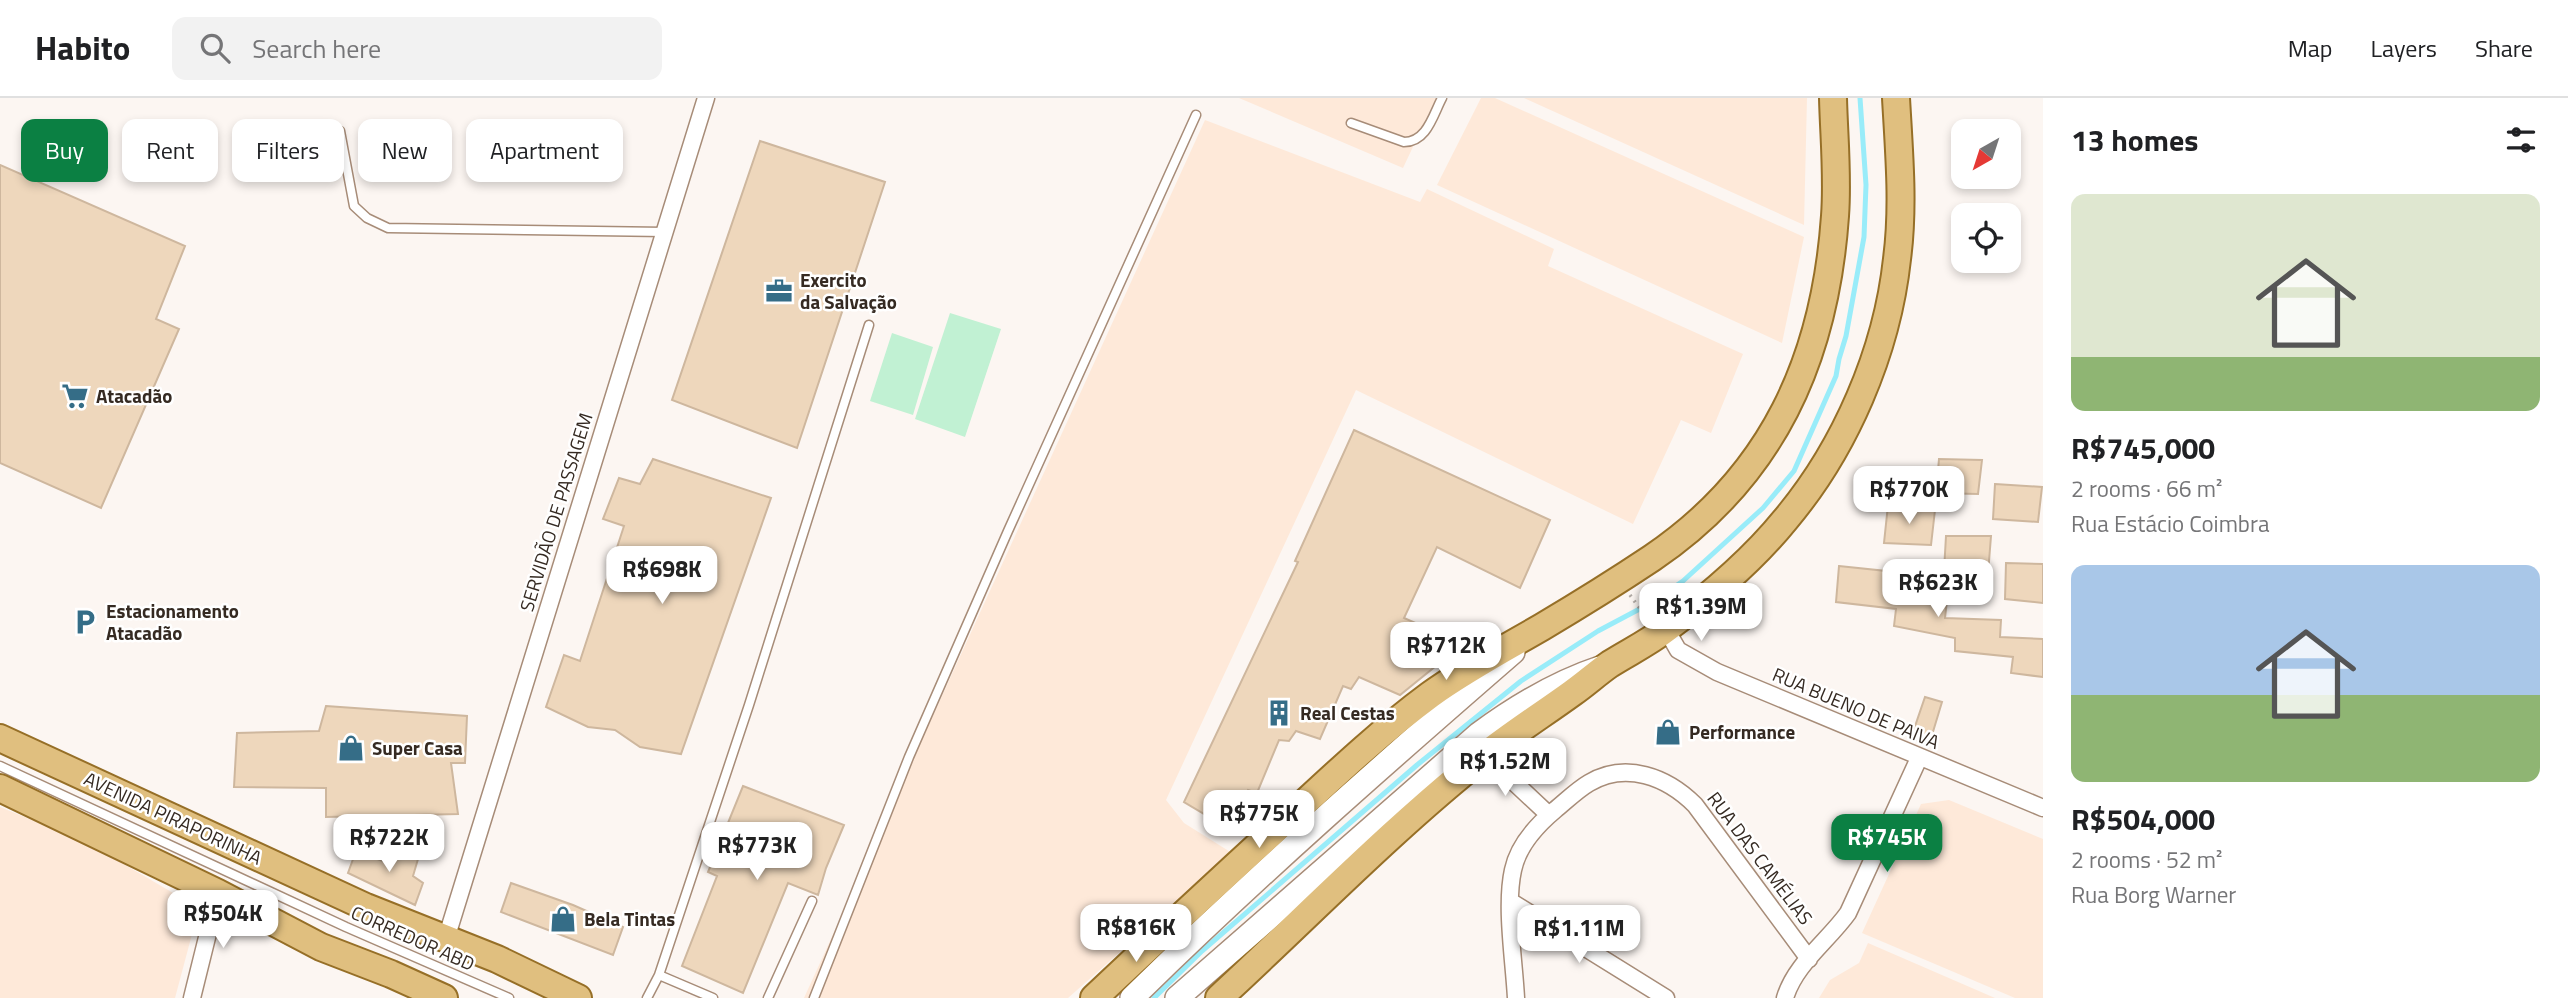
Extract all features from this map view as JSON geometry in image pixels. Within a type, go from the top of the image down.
[{"type":"main road","points":[[1094,998],[1228,872],[1393,724],[1432,694],[1492,655],[1649,560],[1686,533],[1720,502],[1752,466],[1775,431],[1807,362],[1828,282],[1836,213],[1833,98]]},
{"type":"main road","points":[[1219,998],[1379,848],[1485,755],[1610,664],[1656,622],[1735,572],[1783,523],[1825,466],[1860,394],[1886,319],[1897,260],[1901,200],[1896,98]]},
{"type":"main road","points":[[1132,998],[1189,942],[1543,626]]},
{"type":"main road","points":[[1177,998],[1452,756],[1519,705],[1566,680],[1610,664]]},
{"type":"main road","name":"AVENIDA PIRAPORINHA","points":[[0,738],[366,907],[497,959],[578,998]]},
{"type":"main road","points":[[0,788],[218,893],[321,947],[444,998]]},
{"type":"street","name":"SERVIDÃO DE PASSAGEM","points":[[446,939],[706,98]]},
{"type":"street","name":"RUA BUENO DE PAIVA","points":[[1656,622],[1678,650],[1702,665],[2043,808]]},
{"type":"street","points":[[1485,755],[1549,814]]},
{"type":"street","points":[[1785,998],[1793,980],[1848,913],[1919,758]]},
{"type":"street","name":"RUA DAS CAMÉLIAS","points":[[1516,998],[1510,901],[1516,857],[1524,842],[1549,814],[1586,784],[1606,775],[1635,772],[1656,778],[1675,788],[1696,805],[1809,959]]},
{"type":"street","points":[[192,998],[218,893]]},
{"type":"street","points":[[1510,901],[1666,998]]},
{"type":"lane","points":[[1351,124],[1404,142],[1412,142],[1424,134],[1442,98]]},
{"type":"lane","points":[[814,998],[909,757],[1196,115]]},
{"type":"lane","points":[[344,152],[354,206],[367,218],[388,228],[665,232]]},
{"type":"lane","points":[[647,998],[659,975],[749,705],[869,325]]},
{"type":"lane","name":"CORREDOR ABD","points":[[0,766],[346,927],[509,998]]},
{"type":"lane","points":[[768,998],[812,901]]},
{"type":"lane","points":[[659,975],[713,998]]},
{"type":"path","points":[[1634,599],[1656,622]]},
{"type":"shaded area","points":[[1239,98],[1436,98],[1403,168]]},
{"type":"shaded area","points":[[1481,98],[1495,98],[1804,237],[1782,343],[1437,185]]},
{"type":"shaded area","points":[[1524,98],[1807,98],[1804,225]]},
{"type":"shaded area","points":[[1205,120],[1420,202],[1427,189],[1554,249],[1548,266],[1743,354],[1711,433],[1681,420],[1633,524],[1356,390],[1166,800],[1184,823],[1232,853],[1068,998],[804,998]]},
{"type":"shaded area","points":[[1949,800],[2043,839],[2043,998],[2015,998],[1862,933],[1921,804]]},
{"type":"shaded area","points":[[0,807],[84,841],[199,908],[175,998],[0,998]]},
{"type":"shaded area","points":[[1868,943],[1995,998],[1819,998],[1830,980],[1859,963]]},
{"type":"green space","points":[[950,313],[1001,329],[965,437],[915,419]]},
{"type":"green space","points":[[892,333],[933,347],[913,415],[870,401]]},
{"type":"building","name":"Exercito da Salvação","points":[[760,141],[885,182],[797,448],[672,400]]},
{"type":"building","name":"Atacadão","points":[[0,165],[21,174],[21,182],[39,182],[185,246],[156,319],[179,329],[101,508],[0,463]]},
{"type":"building","points":[[1354,430],[1550,520],[1520,588],[1437,547],[1404,618],[1463,644],[1400,695],[1359,677],[1351,689],[1343,686],[1320,739],[1296,731],[1289,741],[1279,740],[1257,793],[1248,790],[1241,805],[1232,801],[1221,824],[1184,802],[1298,562],[1295,561]]},
{"type":"building","points":[[653,459],[771,498],[681,754],[640,747],[615,730],[588,727],[546,707],[564,655],[580,661],[624,526],[603,519],[619,478],[640,484]]},
{"type":"building","points":[[1939,459],[1982,460],[1978,494],[1936,493]]},
{"type":"building","points":[[1995,484],[2042,487],[2038,522],[1993,519]]},
{"type":"building","points":[[1888,505],[1935,510],[1931,545],[1884,543]]},
{"type":"building","points":[[1946,536],[1991,536],[1988,574],[1944,571]]},
{"type":"building","points":[[2006,563],[2043,564],[2043,603],[2005,599]]},
{"type":"building","points":[[1839,566],[1886,571],[1884,587],[1948,592],[1945,618],[2001,620],[2000,637],[2043,639],[2043,677],[2011,673],[2013,657],[1955,651],[1955,638],[1894,626],[1896,609],[1836,602]]},
{"type":"building","points":[[1925,697],[1942,702],[1929,745],[1911,738]]},
{"type":"building","name":"Super Casa","points":[[326,706],[467,716],[465,763],[451,763],[458,814],[326,817],[326,788],[234,787],[237,733],[319,731]]},
{"type":"building","points":[[743,786],[844,825],[818,895],[788,883],[743,993],[682,966],[717,876],[708,872]]},
{"type":"building","points":[[395,848],[418,859],[413,876],[423,883],[415,905],[348,873],[356,851],[388,863]]},
{"type":"building","name":"Bela Tintas","points":[[511,883],[573,905],[623,927],[613,955],[501,912]]},
{"type":"waterway","points":[[1154,998],[1202,951],[1417,765],[1521,681],[1598,631],[1649,604],[1683,581],[1763,508],[1794,471],[1836,376],[1864,237],[1866,185],[1860,98]]},
{"type":"place","name":"Exercito da Salvação","points":[[779,291]]},
{"type":"place","name":"Atacadão","points":[[75,396]]},
{"type":"place","name":"Estacionamento Atacadão","points":[[85,622]]},
{"type":"place","name":"Real Cestas","points":[[1279,713]]},
{"type":"place","name":"Performance","points":[[1668,732]]},
{"type":"place","name":"Super Casa","points":[[351,748]]},
{"type":"place","name":"Bela Tintas","points":[[563,919]]}]
